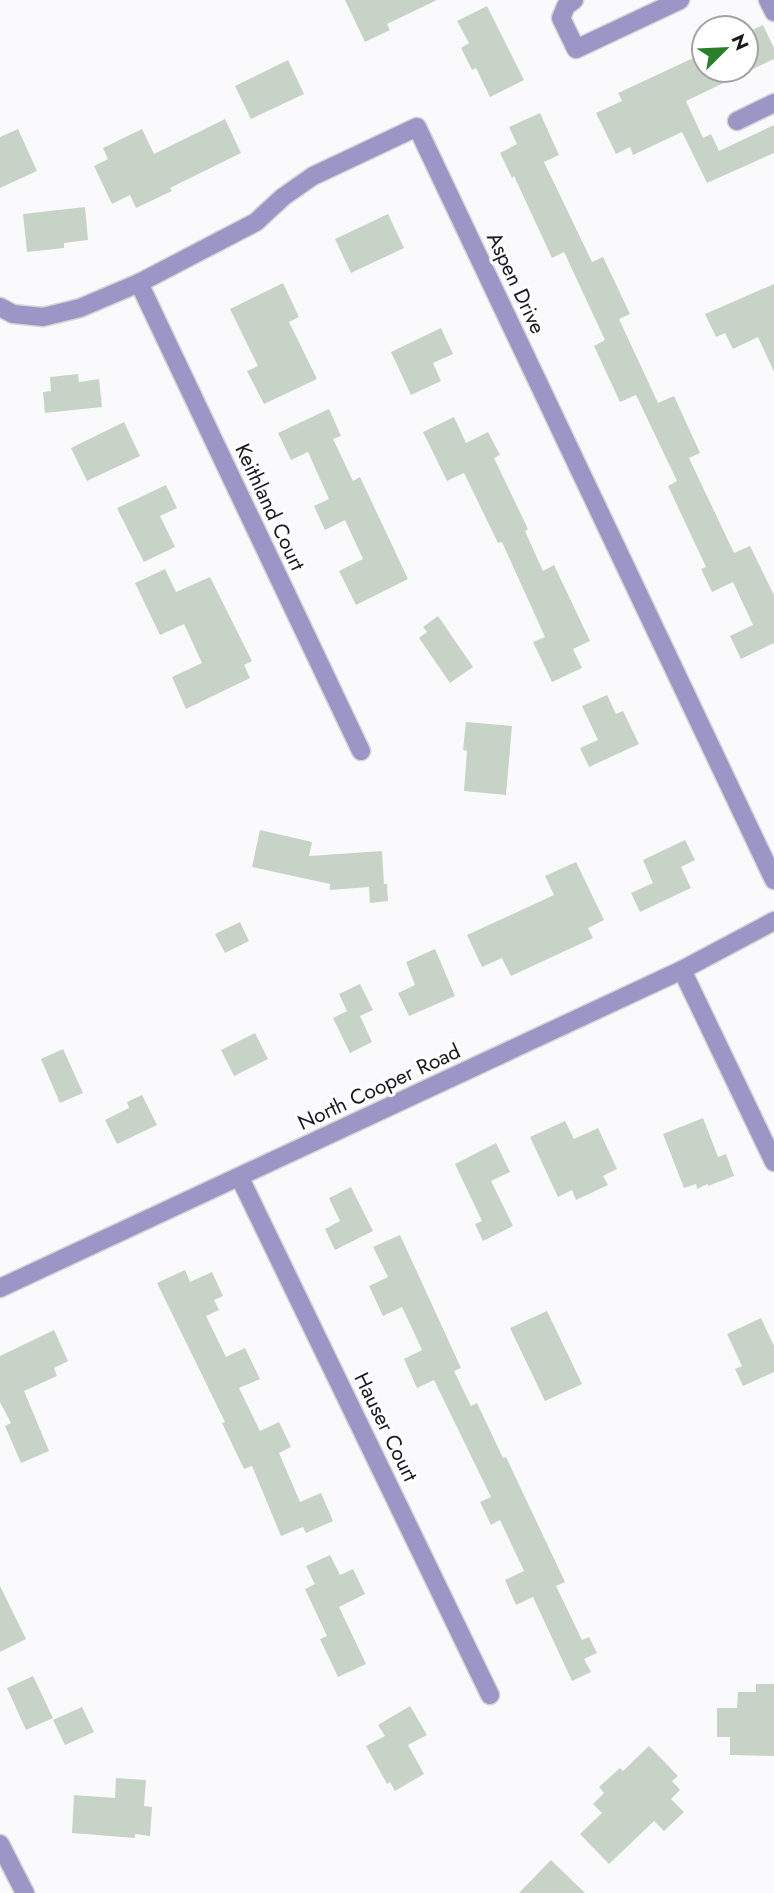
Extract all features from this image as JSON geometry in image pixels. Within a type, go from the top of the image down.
[{"type":"street","points":[[574,0],[566,6],[561,18],[576,49],[659,5],[680,0]]},
{"type":"street","points":[[768,0],[774,12]]},
{"type":"street","points":[[737,121],[774,103]]},
{"type":"street","name":"Aspen Drive","points":[[0,307],[13,314],[43,317],[80,309],[139,283],[256,222],[283,197],[313,176],[417,127],[774,880]]},
{"type":"street","name":"Keithland Court","points":[[139,283],[361,751]]},
{"type":"street","name":"North Cooper Road","points":[[0,1288],[682,970],[774,921]]},
{"type":"street","points":[[682,970],[774,1162]]},
{"type":"street","name":"Hauser Court","points":[[240,1178],[490,1695]]},
{"type":"street","points":[[0,1844],[25,1893]]},
{"type":"building","points":[[345,0],[437,0],[387,24],[390,30],[365,42]]},
{"type":"building","points":[[487,6],[524,80],[490,97],[476,68],[472,70],[461,48],[469,43],[457,21]]},
{"type":"building","points":[[763,25],[774,48],[774,59],[760,66],[760,26]]},
{"type":"building","points":[[288,60],[304,94],[251,119],[235,86]]},
{"type":"building","points":[[690,60],[690,84],[722,84],[686,101],[703,138],[711,134],[719,151],[774,125],[774,153],[707,183],[682,132],[633,155],[630,147],[616,154],[596,113],[622,101],[618,93]]},
{"type":"building","points":[[540,113],[559,155],[544,162],[592,262],[603,257],[630,314],[619,319],[658,403],[674,396],[700,453],[689,458],[734,553],[750,546],[774,595],[774,643],[741,659],[730,636],[753,625],[733,582],[712,592],[701,569],[706,567],[668,486],[677,481],[636,395],[620,402],[594,346],[605,340],[564,252],[552,258],[514,176],[512,178],[500,153],[517,144],[509,127]]},
{"type":"building","points":[[225,119],[241,153],[136,208],[130,195],[112,204],[94,166],[108,159],[103,148],[142,129],[154,154]]},
{"type":"building","points":[[18,129],[37,171],[0,188],[0,137]]},
{"type":"building","points":[[85,207],[88,240],[64,243],[64,248],[27,252],[23,214]]},
{"type":"building","points":[[388,214],[404,248],[351,273],[335,239]]},
{"type":"building","points":[[283,283],[299,317],[289,322],[317,379],[264,404],[247,371],[258,366],[230,309]]},
{"type":"building","points":[[774,284],[774,372],[758,337],[733,349],[725,333],[716,337],[705,314]]},
{"type":"building","points":[[441,328],[453,354],[433,363],[441,381],[411,395],[391,352]]},
{"type":"building","points":[[78,374],[79,382],[99,379],[102,407],[45,413],[43,392],[51,391],[50,377]]},
{"type":"building","points":[[329,409],[341,436],[333,439],[353,481],[360,477],[408,579],[356,605],[339,571],[363,559],[345,520],[325,530],[314,506],[329,499],[308,452],[291,460],[278,433]]},
{"type":"building","points":[[454,417],[466,443],[488,432],[500,455],[494,458],[528,529],[525,531],[543,571],[554,565],[590,641],[573,649],[582,668],[552,682],[533,642],[545,637],[502,542],[498,543],[464,473],[447,481],[423,432]]},
{"type":"building","points":[[124,422],[140,456],[87,481],[71,448]]},
{"type":"building","points":[[166,485],[177,508],[160,516],[175,547],[144,562],[117,508]]},
{"type":"building","points":[[165,569],[176,592],[210,577],[252,661],[244,665],[250,678],[186,709],[172,677],[202,663],[184,624],[160,635],[135,583]]},
{"type":"building","points":[[438,616],[473,667],[450,683],[419,638],[427,632],[423,627]]},
{"type":"building","points":[[607,695],[616,714],[623,711],[639,744],[589,767],[580,748],[598,740],[582,706]]},
{"type":"building","points":[[466,722],[512,726],[506,795],[464,791],[467,751],[463,750]]},
{"type":"building","points":[[260,830],[312,842],[309,856],[382,851],[388,901],[370,903],[369,887],[330,890],[330,884],[252,867]]},
{"type":"building","points":[[685,840],[695,860],[681,867],[691,888],[640,912],[631,893],[653,883],[643,860]]},
{"type":"building","points":[[576,862],[604,920],[588,928],[593,938],[511,976],[502,958],[482,967],[467,935],[554,895],[545,876]]},
{"type":"building","points":[[240,922],[249,941],[225,953],[215,934]]},
{"type":"building","points":[[435,949],[455,996],[409,1016],[398,993],[415,985],[406,962]]},
{"type":"building","points":[[360,984],[373,1010],[360,1016],[372,1042],[350,1053],[333,1018],[347,1011],[339,994]]},
{"type":"building","points":[[255,1033],[268,1059],[234,1076],[221,1050]]},
{"type":"building","points":[[63,1049],[83,1093],[60,1103],[41,1059]]},
{"type":"building","points":[[142,1095],[157,1125],[117,1144],[105,1120],[129,1108],[127,1102]]},
{"type":"building","points":[[703,1118],[718,1157],[726,1154],[734,1176],[697,1189],[696,1184],[684,1188],[663,1134]]},
{"type":"building","points":[[565,1121],[574,1139],[598,1128],[617,1169],[603,1176],[608,1185],[576,1200],[572,1190],[558,1197],[530,1137]]},
{"type":"building","points":[[496,1143],[510,1172],[491,1181],[513,1226],[483,1241],[475,1224],[482,1221],[455,1164]]},
{"type":"building","points":[[351,1187],[373,1231],[335,1250],[325,1229],[340,1221],[329,1198]]},
{"type":"building","points":[[400,1235],[461,1368],[454,1371],[471,1406],[477,1403],[503,1458],[506,1457],[565,1582],[556,1586],[582,1640],[589,1637],[597,1653],[584,1659],[591,1672],[572,1681],[533,1597],[516,1605],[505,1580],[524,1571],[500,1520],[491,1525],[480,1502],[491,1497],[434,1380],[417,1388],[404,1359],[422,1350],[402,1307],[383,1316],[369,1286],[388,1277],[373,1247]]},
{"type":"building","points":[[185,1270],[190,1282],[212,1272],[223,1296],[214,1300],[219,1310],[206,1316],[226,1357],[245,1348],[260,1379],[239,1388],[260,1431],[279,1422],[291,1447],[279,1453],[300,1502],[321,1493],[333,1521],[306,1533],[303,1527],[281,1536],[252,1466],[244,1469],[222,1423],[225,1422],[157,1283]]},
{"type":"building","points":[[547,1311],[582,1384],[545,1401],[510,1328]]},
{"type":"building","points":[[761,1318],[774,1346],[774,1372],[743,1386],[735,1369],[742,1366],[727,1334]]},
{"type":"building","points":[[54,1330],[68,1361],[54,1368],[57,1376],[24,1391],[49,1451],[21,1463],[5,1426],[11,1423],[0,1402],[0,1356]]},
{"type":"building","points":[[330,1555],[340,1575],[353,1569],[365,1594],[339,1607],[366,1664],[338,1677],[320,1639],[327,1636],[305,1589],[315,1584],[306,1566]]},
{"type":"building","points":[[0,1586],[26,1639],[0,1652]]},
{"type":"building","points":[[33,1676],[53,1718],[26,1730],[7,1688]]},
{"type":"building","points":[[756,1684],[774,1684],[774,1756],[730,1755],[730,1737],[717,1737],[717,1708],[737,1708],[738,1692],[756,1692]]},
{"type":"building","points":[[410,1706],[427,1735],[408,1745],[424,1774],[395,1791],[390,1782],[387,1784],[366,1746],[385,1736],[378,1725]]},
{"type":"building","points":[[82,1707],[94,1732],[65,1745],[53,1720]]},
{"type":"building","points":[[649,1746],[678,1776],[672,1781],[680,1790],[671,1799],[684,1812],[664,1831],[654,1821],[609,1864],[580,1834],[602,1813],[593,1804],[604,1793],[599,1787],[620,1768],[623,1771]]},
{"type":"building","points":[[116,1778],[146,1780],[144,1806],[152,1807],[150,1836],[135,1834],[135,1838],[72,1833],[74,1795],[115,1798]]},
{"type":"building","points":[[551,1860],[585,1893],[519,1893]]}]
